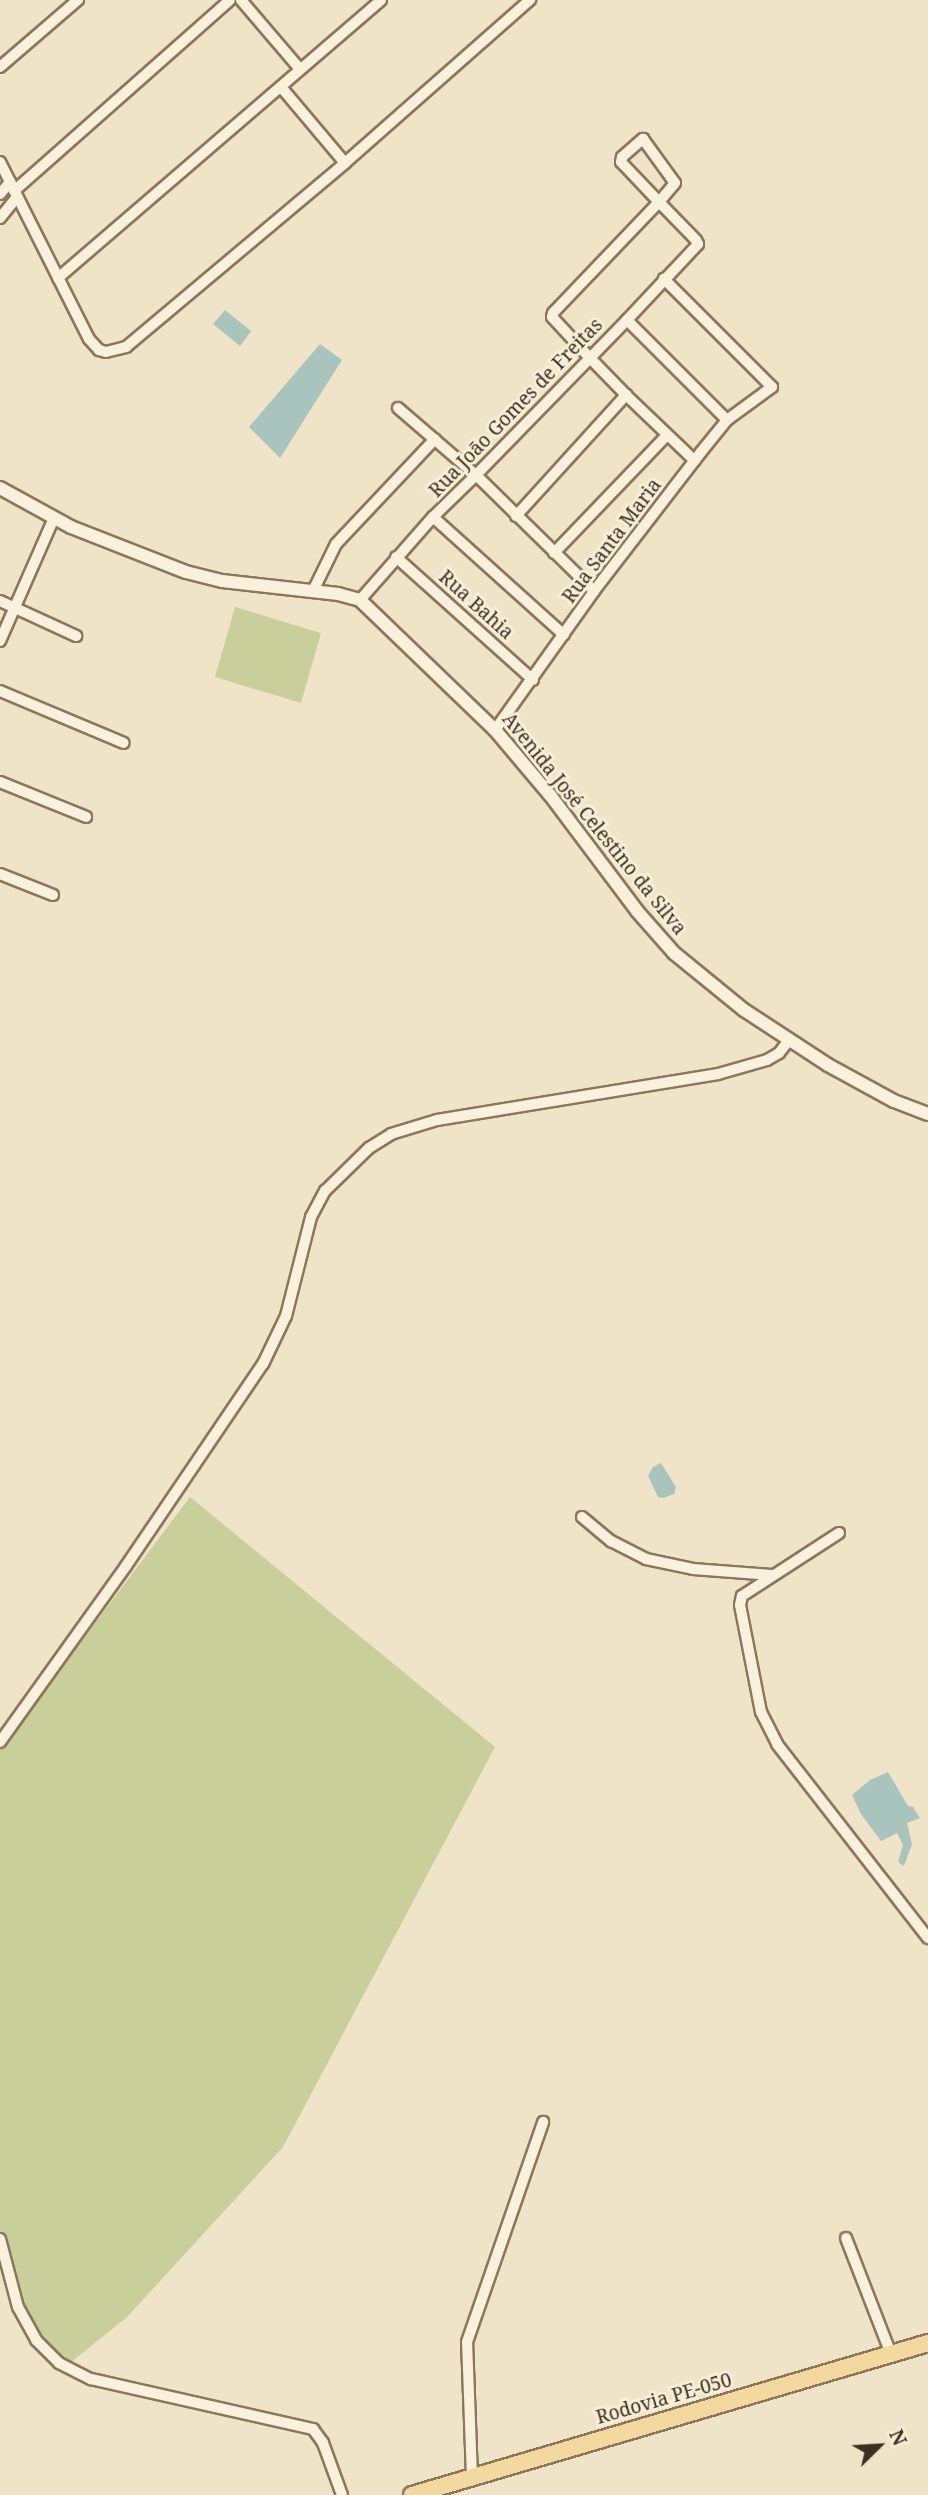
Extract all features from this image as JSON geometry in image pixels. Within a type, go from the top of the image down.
[{"type":"main road","name":"Rodovia PE-050","points":[[412,2495],[928,2343]]},
{"type":"street","points":[[0,67],[78,0]]},
{"type":"street","points":[[0,218],[14,190],[230,0]]},
{"type":"street","points":[[241,0],[300,69]]},
{"type":"street","points":[[58,278],[381,0]]},
{"type":"street","points":[[0,162],[89,339],[99,350],[106,352],[126,347],[345,163],[530,0]]},
{"type":"street","points":[[281,87],[345,163]]},
{"type":"street","points":[[659,202],[621,162],[622,157],[643,139],[675,182],[659,202],[552,317],[626,395],[695,461]]},
{"type":"street","points":[[0,194],[14,190]]},
{"type":"street","name":"Rua João Gomes de Freitas","points":[[360,600],[396,556],[627,320],[698,242],[659,202]]},
{"type":"street","name":"Rua Santa Maria","points":[[495,730],[594,591],[727,421],[772,387],[664,279]]},
{"type":"street","points":[[627,320],[727,421]]},
{"type":"street","points":[[516,516],[626,395]]},
{"type":"street","points":[[398,408],[476,475],[594,591]]},
{"type":"street","points":[[554,553],[667,435]]},
{"type":"street","points":[[313,591],[336,544],[435,439]]},
{"type":"street","points":[[0,488],[54,518],[186,572],[254,586],[313,591],[360,600]]},
{"type":"street","points":[[433,517],[564,635]]},
{"type":"street","points":[[0,641],[54,518]]},
{"type":"street","name":"Rua Bahia","points":[[396,556],[533,680]]},
{"type":"street","name":"Avenida José Celestino da Silva","points":[[360,600],[495,730],[550,795],[637,911],[674,953],[744,1010],[789,1040],[894,1101],[928,1114]]},
{"type":"street","points":[[0,601],[76,636]]},
{"type":"street","points":[[0,691],[124,743]]},
{"type":"street","points":[[0,782],[86,817]]},
{"type":"street","points":[[0,874],[53,895]]},
{"type":"street","points":[[0,1741],[134,1555],[263,1364],[286,1316],[311,1217],[325,1191],[369,1147],[391,1134],[437,1120],[718,1074],[772,1057],[789,1040]]},
{"type":"street","points":[[582,1517],[611,1541],[646,1559],[693,1569],[772,1575]]},
{"type":"street","points":[[839,1533],[744,1592],[740,1605],[764,1721],[777,1744],[928,1938]]},
{"type":"street","points":[[472,2477],[467,2342],[543,2122]]},
{"type":"street","points":[[846,2238],[891,2354]]},
{"type":"street","points":[[0,2239],[18,2307],[36,2340],[59,2363],[91,2379],[313,2429],[323,2443],[341,2495]]},
{"type":"green space","points":[[235,607],[321,633],[301,703],[215,677]]},
{"type":"green space","points":[[190,1497],[495,1747],[283,2147],[127,2317],[69,2364],[49,2347],[18,2307],[0,2237],[0,1749]]},
{"type":"water","points":[[225,310],[251,331],[240,346],[213,324]]},
{"type":"water","points":[[320,344],[342,360],[280,458],[249,427]]},
{"type":"water","points":[[661,1463],[676,1487],[674,1494],[663,1498],[658,1497],[648,1476],[653,1467]]},
{"type":"water","points":[[888,1772],[908,1806],[913,1807],[920,1818],[907,1823],[912,1844],[904,1866],[898,1862],[903,1845],[897,1833],[881,1841],[861,1814],[852,1795],[870,1780]]}]
